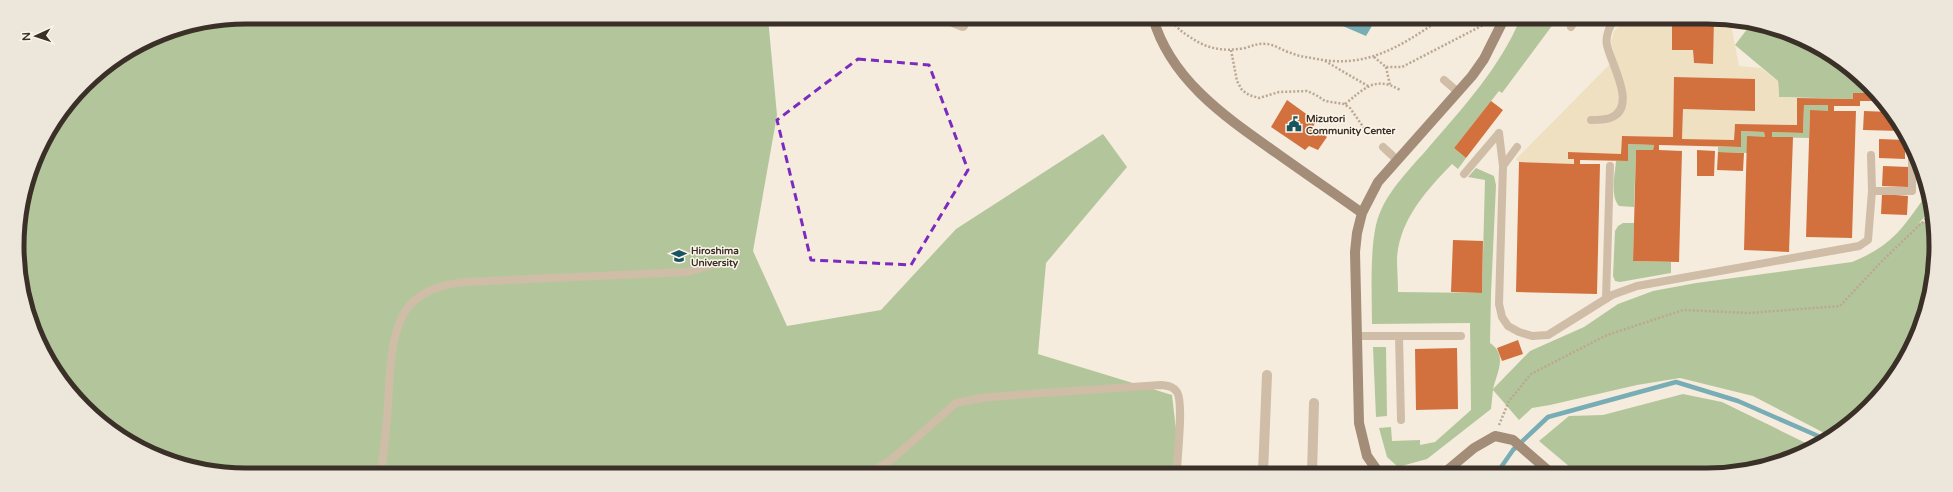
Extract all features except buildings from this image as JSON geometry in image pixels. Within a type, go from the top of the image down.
[{"type":"street","points":[[958,24],[963,26]]},
{"type":"street","points":[[1155,24],[1172,60],[1196,90],[1228,119],[1362,213]]},
{"type":"street","points":[[1375,468],[1367,456],[1359,423],[1355,252],[1357,232],[1362,213],[1378,182],[1396,159],[1458,92],[1484,60],[1502,24]]},
{"type":"street","points":[[1263,468],[1267,375]]},
{"type":"street","points":[[1312,468],[1314,403]]},
{"type":"street","points":[[1450,468],[1474,448],[1494,436],[1513,440],[1546,468]]},
{"type":"lane","points":[[1602,55],[1611,24]]},
{"type":"lane","points":[[1591,120],[1609,119],[1615,116],[1621,107],[1622,92],[1618,72],[1606,44]]},
{"type":"lane","points":[[1444,80],[1458,92]]},
{"type":"lane","points":[[1464,174],[1499,133],[1503,166],[1499,304],[1502,317],[1508,326],[1519,332],[1532,336],[1548,335],[1612,294],[1637,286],[1859,246],[1868,240],[1872,191],[1872,155]]},
{"type":"lane","points":[[1383,147],[1396,159]]},
{"type":"lane","points":[[1503,166],[1517,147]]},
{"type":"lane","points":[[1872,191],[1912,191],[1912,161]]},
{"type":"lane","points":[[1606,299],[1610,166]]},
{"type":"lane","points":[[382,468],[388,405],[389,374],[398,328],[404,313],[414,301],[426,293],[443,285],[465,282],[686,272],[716,264]]},
{"type":"lane","points":[[1356,336],[1461,336]]},
{"type":"lane","points":[[1399,336],[1401,420]]},
{"type":"lane","points":[[878,468],[892,459],[956,403],[981,398],[1019,394],[1161,385],[1172,387],[1178,393],[1180,412],[1177,468]]},
{"type":"path","points":[[1175,24],[1177,28],[1198,43],[1210,48],[1230,50],[1267,43],[1292,54],[1323,60],[1344,61],[1373,57],[1408,41],[1434,24]]},
{"type":"path","points":[[1373,57],[1386,67],[1402,67],[1484,24]]},
{"type":"path","points":[[1230,50],[1237,81],[1242,90],[1248,95],[1259,98],[1279,92],[1295,90],[1307,92],[1316,95],[1325,101],[1344,104],[1350,108],[1364,128]]},
{"type":"path","points":[[1323,60],[1368,86]]},
{"type":"path","points":[[1386,67],[1390,85]]},
{"type":"path","points":[[1344,104],[1368,86],[1380,83],[1390,85],[1400,90]]},
{"type":"path","points":[[1494,436],[1509,401],[1531,374],[1607,335],[1684,310],[1749,313],[1840,306],[1883,260],[1927,218]]},
{"type":"highlighted area","points":[[858,59],[929,65],[968,170],[911,265],[811,260],[777,120]]},
{"type":"green space","name":"Hiroshima University","points":[[231,24],[769,24],[777,115],[753,251],[787,326],[881,310],[956,229],[1103,134],[1127,167],[1046,263],[1038,354],[1172,395],[1180,468],[231,468],[203,464],[161,451],[123,431],[89,403],[61,369],[41,331],[28,289],[24,261],[24,231],[28,203],[36,175],[47,148],[61,123],[89,89],[123,61],[148,47],[175,36],[203,28]]},
{"type":"green space","points":[[1518,24],[1553,24],[1502,93],[1499,91],[1454,148],[1466,158],[1458,169],[1452,164],[1424,195],[1409,218],[1399,244],[1397,258],[1398,292],[1482,293],[1485,180],[1468,177],[1476,168],[1494,176],[1496,185],[1490,343],[1499,353],[1500,364],[1493,389],[1530,351],[1584,327],[1618,304],[1653,291],[1696,283],[1852,262],[1866,256],[1888,242],[1904,225],[1924,198],[1927,215],[1919,223],[1928,221],[1929,261],[1925,289],[1917,317],[1906,344],[1892,369],[1864,403],[1825,434],[1753,396],[1680,378],[1637,385],[1532,408],[1519,420],[1493,390],[1491,409],[1427,459],[1398,467],[1387,457],[1379,428],[1391,427],[1392,441],[1420,440],[1420,445],[1435,442],[1471,410],[1470,323],[1372,324],[1372,253],[1379,215],[1388,196],[1401,179],[1442,133],[1492,70]]},
{"type":"green space","points":[[1748,28],[1792,41],[1830,61],[1868,93],[1853,93],[1853,99],[1779,97],[1778,81],[1735,45]]},
{"type":"green space","points":[[1804,105],[1828,105],[1828,111],[1810,111],[1809,138],[1772,137],[1772,132],[1803,133]]},
{"type":"green space","points":[[1741,131],[1764,132],[1765,137],[1748,137],[1747,153],[1718,152],[1718,147],[1741,147]]},
{"type":"green space","points":[[1628,144],[1654,145],[1653,150],[1636,150],[1634,207],[1619,206],[1616,202],[1614,191],[1616,161],[1628,161]]},
{"type":"green space","points":[[1623,223],[1634,223],[1633,261],[1671,262],[1671,273],[1620,282],[1615,281],[1613,276],[1615,231],[1618,226]]},
{"type":"green space","points":[[1373,347],[1386,347],[1387,416],[1376,417]]},
{"type":"green space","points":[[1683,394],[1722,402],[1807,444],[1778,456],[1750,464],[1722,468],[1571,468],[1539,441],[1569,416],[1603,415]]},
{"type":"shaded area","points":[[1622,24],[1672,24],[1672,50],[1693,50],[1694,63],[1712,64],[1714,24],[1731,25],[1739,66],[1761,68],[1778,81],[1779,97],[1797,98],[1797,125],[1735,124],[1734,140],[1682,139],[1683,109],[1754,111],[1755,80],[1674,77],[1673,137],[1622,136],[1621,154],[1568,152],[1568,159],[1574,159],[1574,164],[1519,162],[1516,159],[1611,63],[1614,55],[1611,42],[1614,31]]},
{"type":"water","points":[[1338,24],[1373,24],[1366,36]]},
{"type":"waterway","points":[[1500,468],[1513,450],[1548,417],[1676,382],[1738,401],[1820,437]]},
{"type":"place","name":"Mizutori Community Center","points":[[1294,124]]},
{"type":"place","name":"Hiroshima University","points":[[679,256]]}]
